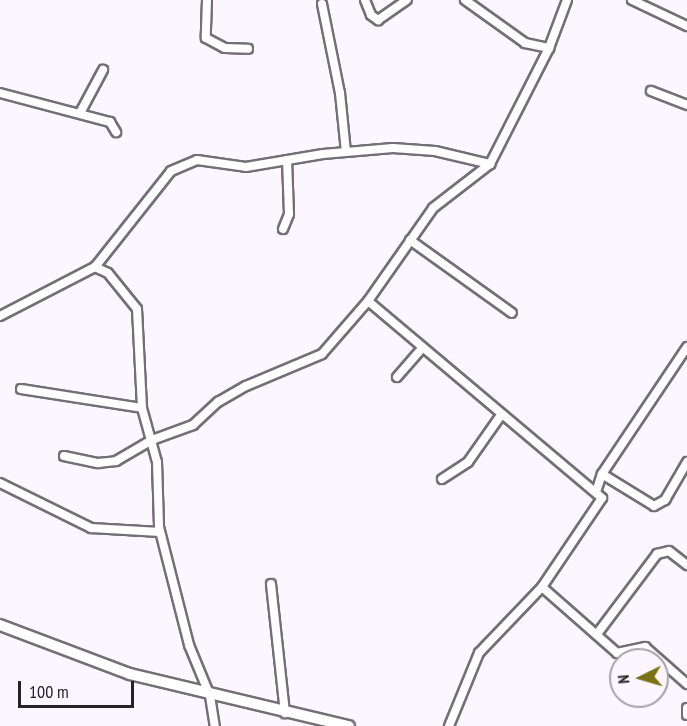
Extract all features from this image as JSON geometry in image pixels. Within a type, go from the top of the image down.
[{"type":"street","points":[[207,0],[206,38],[225,48],[248,49]]},
{"type":"street","points":[[365,0],[371,15],[378,20],[407,0]]},
{"type":"street","points":[[465,0],[525,43],[549,48]]},
{"type":"street","points":[[64,456],[108,463],[152,440],[193,425],[218,402],[246,386],[322,354],[368,301],[433,208],[490,164],[549,48],[567,0]]},
{"type":"street","points":[[632,0],[687,26]]},
{"type":"street","points":[[322,4],[340,93],[346,152]]},
{"type":"street","points":[[80,113],[103,70]]},
{"type":"street","points":[[651,91],[687,105]]},
{"type":"street","points":[[0,93],[113,123],[116,132]]},
{"type":"street","points":[[0,316],[95,267],[151,193],[178,166],[197,160],[246,167],[346,152],[421,150],[490,164]]},
{"type":"street","points":[[283,229],[289,214],[287,160]]},
{"type":"street","points":[[410,240],[512,313]]},
{"type":"street","points":[[95,267],[110,275],[138,312],[142,408],[157,462],[160,532],[189,645],[210,696],[215,726]]},
{"type":"street","points":[[368,301],[421,348],[596,492],[602,503],[542,587],[476,658],[448,726]]},
{"type":"street","points":[[596,492],[602,474],[687,347]]},
{"type":"street","points":[[397,377],[421,348]]},
{"type":"street","points":[[21,389],[142,408]]},
{"type":"street","points":[[442,479],[468,462],[501,415]]},
{"type":"street","points":[[602,474],[654,506],[665,500],[687,462]]},
{"type":"street","points":[[0,483],[84,525],[160,532]]},
{"type":"street","points":[[597,634],[657,554],[669,551],[687,565]]},
{"type":"street","points":[[271,584],[285,713]]},
{"type":"street","points":[[542,587],[620,655],[640,647],[648,649],[687,684]]},
{"type":"street","points":[[0,625],[107,667],[210,696],[349,726]]},
{"type":"street","points":[[687,708],[687,715]]}]
